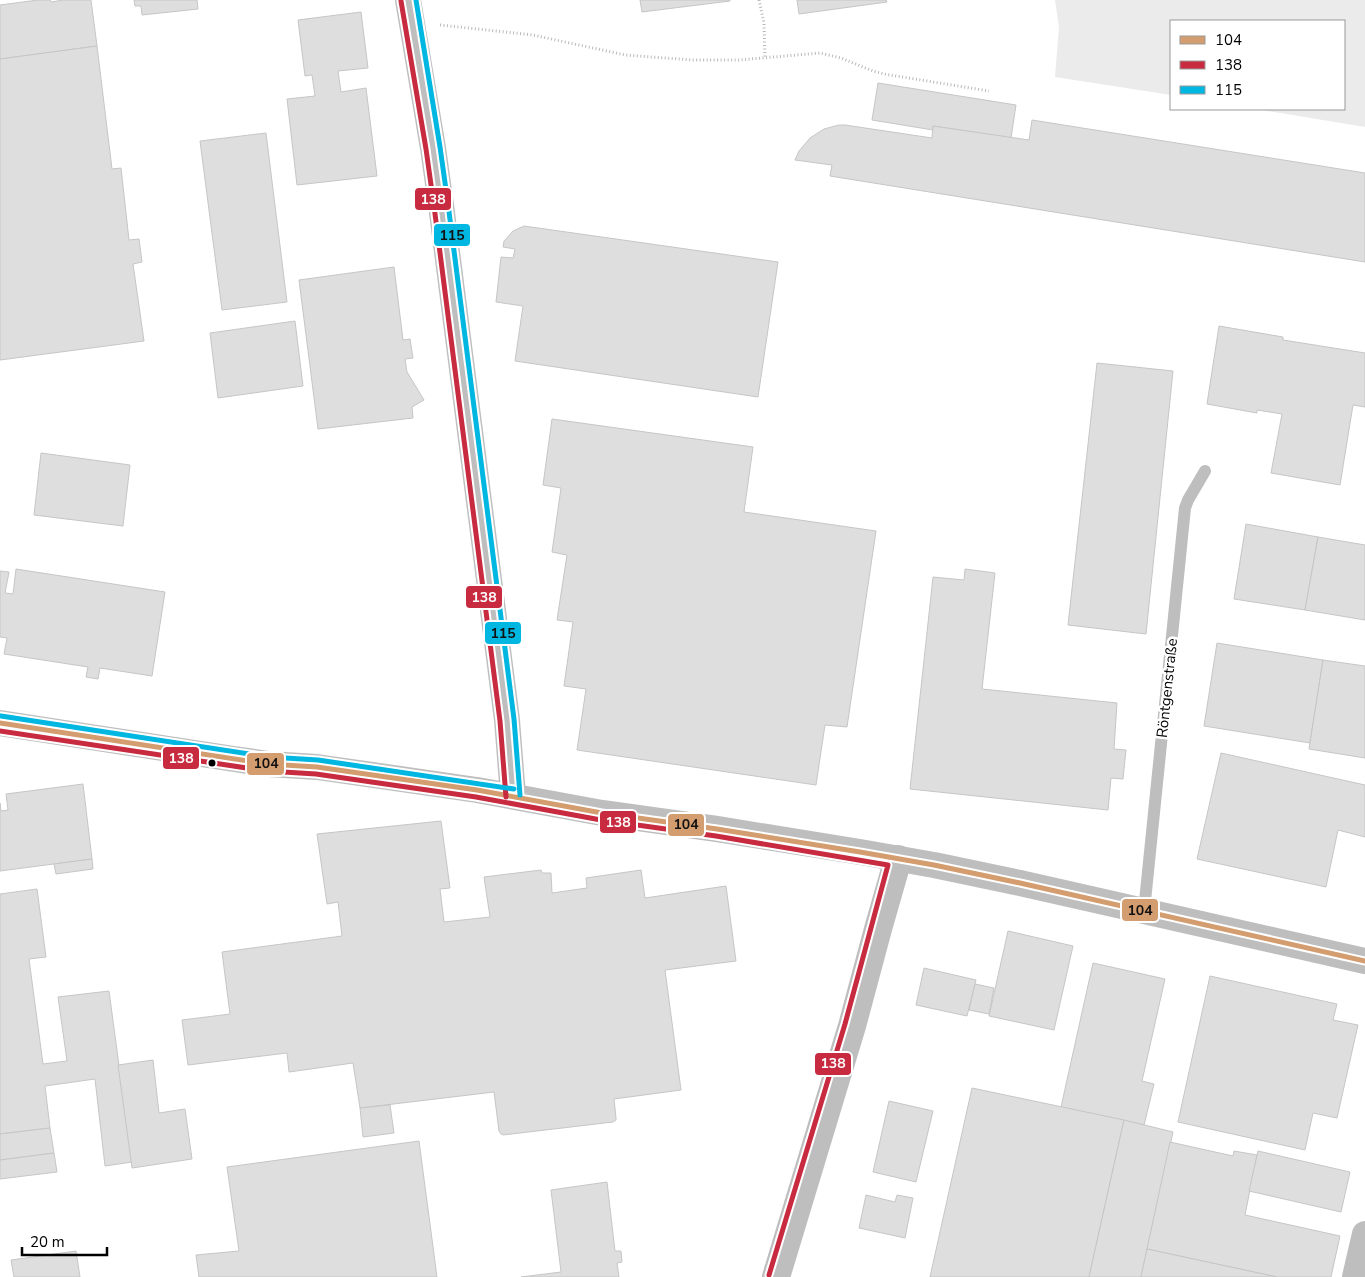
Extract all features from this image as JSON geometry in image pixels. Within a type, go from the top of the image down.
[{"type":"street","points":[[408,0],[433,148],[446,244],[507,720],[513,796]]},
{"type":"street","points":[[0,722],[268,764],[317,767],[513,796],[602,813],[898,858],[1020,883],[1365,961]]},
{"type":"street","points":[[776,1277],[852,1026],[898,858]]},
{"type":"street","points":[[1355,1277],[1365,1234]]},
{"type":"lane","name":"Röntgenstraße","points":[[1144,911],[1185,508],[1205,471]]},
{"type":"path","points":[[759,0],[764,23],[765,57]]},
{"type":"path","points":[[412,28],[443,26],[533,35],[625,55],[693,60],[727,60],[820,53],[841,58],[884,74],[989,90]]},
{"type":"shaded area","points":[[1055,0],[1365,0],[1365,127],[1262,110],[1345,110],[1345,20],[1170,20],[1170,95],[1055,77],[1059,27]]},
{"type":"building","points":[[50,0],[51,2],[91,0],[97,46],[0,59],[0,5]]},
{"type":"building","points":[[134,0],[197,0],[198,9],[142,15],[141,6],[135,6]]},
{"type":"building","points":[[640,0],[730,0],[730,1],[642,12]]},
{"type":"building","points":[[797,0],[886,0],[887,2],[799,14]]},
{"type":"building","points":[[361,12],[368,68],[338,71],[341,92],[366,88],[377,176],[297,185],[287,99],[315,96],[312,75],[305,76],[298,20]]},
{"type":"building","points":[[97,46],[112,169],[121,168],[129,240],[139,239],[142,262],[133,264],[144,341],[0,360],[0,59]]},
{"type":"building","points":[[878,83],[1016,105],[1011,138],[933,126],[933,130],[872,120]]},
{"type":"building","points":[[1032,120],[1365,173],[1365,262],[830,176],[832,165],[795,160],[799,151],[810,138],[824,129],[839,125],[932,138],[933,126],[1029,140]]},
{"type":"building","points":[[266,133],[287,302],[222,310],[200,141]]},
{"type":"building","points":[[524,226],[778,262],[758,397],[515,361],[523,306],[496,302],[501,257],[513,258],[515,249],[503,247],[504,241],[513,231]]},
{"type":"building","points":[[394,267],[403,340],[410,339],[413,358],[405,359],[407,372],[424,400],[412,407],[413,418],[318,429],[299,280]]},
{"type":"building","points":[[295,321],[303,386],[218,398],[210,333]]},
{"type":"building","points":[[1219,326],[1283,337],[1283,340],[1365,353],[1365,407],[1353,405],[1340,485],[1271,473],[1282,414],[1257,410],[1257,413],[1207,404]]},
{"type":"building","points":[[1097,363],[1173,371],[1146,634],[1068,625]]},
{"type":"building","points":[[552,419],[753,447],[744,512],[876,531],[847,727],[825,725],[816,785],[577,750],[586,689],[564,686],[573,622],[557,620],[567,555],[552,552],[561,488],[543,485]]},
{"type":"building","points":[[41,453],[130,465],[123,526],[34,515]]},
{"type":"building","points":[[1246,524],[1318,537],[1305,610],[1234,599]]},
{"type":"building","points":[[1318,537],[1365,545],[1365,620],[1305,610]]},
{"type":"building","points":[[16,569],[165,592],[152,676],[100,668],[98,679],[86,677],[88,667],[4,654],[7,638],[0,637],[0,571],[9,572],[5,593],[13,594]]},
{"type":"building","points":[[965,569],[995,573],[982,689],[1117,703],[1114,749],[1126,750],[1123,779],[1111,778],[1108,810],[910,789],[933,577],[964,580]]},
{"type":"building","points":[[1217,643],[1323,660],[1310,743],[1204,726]]},
{"type":"building","points":[[1323,660],[1365,666],[1365,758],[1309,749]]},
{"type":"building","points":[[1221,753],[1365,785],[1365,837],[1338,830],[1326,887],[1197,859]]},
{"type":"building","points":[[83,784],[92,859],[0,871],[0,803],[1,811],[8,810],[6,794]]},
{"type":"building","points":[[441,821],[450,888],[440,889],[444,922],[490,917],[484,877],[541,870],[542,873],[551,873],[552,893],[587,888],[586,878],[641,870],[645,898],[726,886],[736,961],[665,970],[681,1090],[614,1099],[616,1120],[613,1122],[503,1135],[499,1131],[494,1092],[360,1108],[353,1063],[289,1072],[287,1053],[188,1065],[182,1020],[230,1014],[222,952],[342,936],[338,902],[327,904],[317,834]]},
{"type":"building","points":[[92,859],[93,869],[56,874],[54,864]]},
{"type":"building","points":[[37,889],[46,957],[29,959],[43,1064],[67,1061],[58,997],[109,991],[132,1162],[105,1166],[95,1079],[45,1086],[50,1128],[0,1134],[0,894]]},
{"type":"building","points":[[1008,931],[1073,946],[1054,1030],[989,1016]]},
{"type":"building","points":[[1093,963],[1165,979],[1142,1081],[1154,1084],[1144,1125],[1061,1107]]},
{"type":"building","points":[[924,968],[976,980],[967,1016],[916,1005]]},
{"type":"building","points":[[1210,976],[1337,1004],[1333,1020],[1358,1025],[1337,1118],[1313,1113],[1305,1150],[1178,1122]]},
{"type":"building","points":[[975,984],[994,988],[989,1014],[969,1010]]},
{"type":"building","points":[[153,1060],[159,1113],[185,1109],[192,1159],[132,1168],[118,1065]]},
{"type":"building","points":[[972,1088],[1124,1120],[1089,1277],[930,1277]]},
{"type":"building","points":[[889,1101],[933,1111],[916,1182],[873,1172]]},
{"type":"building","points":[[390,1105],[394,1133],[363,1137],[360,1108]]},
{"type":"building","points":[[1124,1120],[1173,1132],[1141,1277],[1089,1277]]},
{"type":"building","points":[[50,1128],[54,1153],[0,1160],[0,1134]]},
{"type":"building","points":[[419,1141],[437,1277],[199,1277],[196,1255],[239,1251],[227,1167]]},
{"type":"building","points":[[1170,1142],[1233,1156],[1234,1151],[1257,1155],[1245,1215],[1340,1236],[1331,1277],[1277,1277],[1147,1249]]},
{"type":"building","points":[[1258,1151],[1350,1172],[1341,1212],[1249,1191]]},
{"type":"building","points":[[54,1153],[57,1172],[0,1179],[0,1160]]},
{"type":"building","points":[[607,1182],[615,1251],[621,1251],[622,1262],[617,1263],[619,1277],[521,1277],[561,1272],[551,1190]]},
{"type":"building","points":[[866,1195],[895,1202],[897,1195],[913,1198],[905,1238],[859,1228]]},
{"type":"building","points":[[1147,1249],[1277,1277],[1141,1277]]},
{"type":"building","points":[[76,1251],[80,1277],[14,1277],[11,1260]]},
{"type":"transit line","name":"115","points":[[416,0],[448,204],[514,719],[520,795]]},
{"type":"transit line","name":"138","points":[[401,1],[434,206],[500,721],[506,797]]},
{"type":"transit line","name":"115","points":[[1,716],[269,757],[318,760],[514,789]]},
{"type":"transit line","name":"104","points":[[0,723],[268,764],[317,767],[477,790],[602,813],[860,852],[1020,883],[1365,961]]},
{"type":"transit line","name":"138","points":[[0,731],[267,771],[316,774],[476,797],[601,820],[716,836],[888,865],[845,1024],[769,1275]]}]
